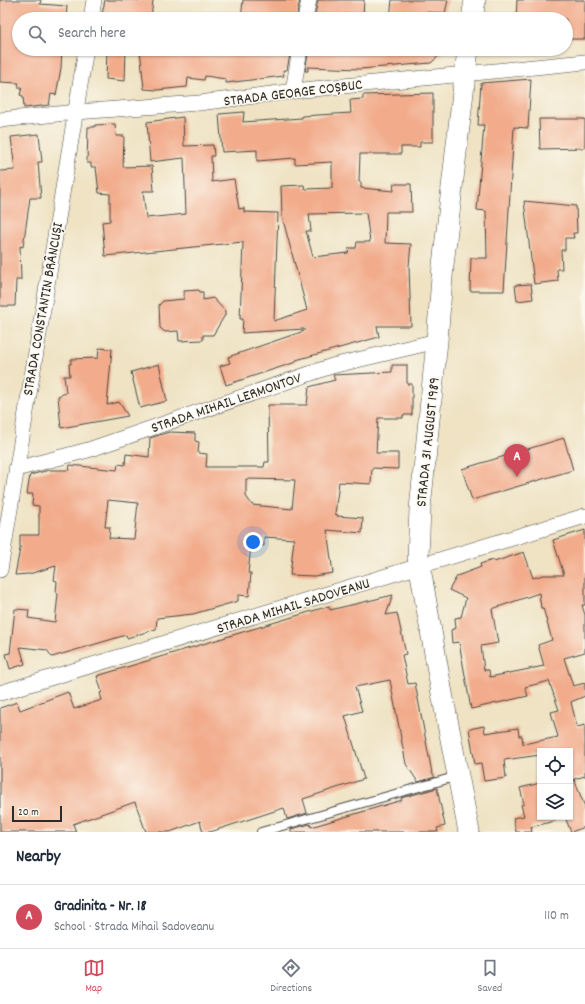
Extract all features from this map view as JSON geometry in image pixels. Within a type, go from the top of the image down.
[{"type":"main road","points":[[473,12],[475,0]]},
{"type":"main road","name":"STRADA 31 AUGUST 1989","points":[[467,56],[443,265],[420,509],[418,567],[469,832]]},
{"type":"street","points":[[92,12],[94,0]]},
{"type":"street","points":[[307,12],[309,0]]},
{"type":"street","name":"STRADA CONSTANTIN BRÂNCUȘI","points":[[0,570],[85,56]]},
{"type":"street","points":[[293,91],[299,56]]},
{"type":"street","name":"STRADA GEORGE COȘBUC","points":[[0,120],[76,112],[199,103],[293,91],[585,62]]},
{"type":"street","name":"STRADA MIHAIL LERMONTOV","points":[[16,469],[95,448],[332,366],[437,341]]},
{"type":"street","name":"STRADA MIHAIL SADOVEANU","points":[[0,694],[585,516]]},
{"type":"lane","points":[[262,832],[458,775]]},
{"type":"building","points":[[0,0],[41,0],[40,4],[67,6],[67,12],[12,12],[12,56],[62,56],[56,95],[51,94],[49,105],[24,108],[23,96],[20,95],[22,87],[18,87],[19,83],[0,82]]},
{"type":"building","points":[[105,0],[153,0],[152,12],[102,12]]},
{"type":"building","points":[[243,0],[300,0],[297,12],[242,12]]},
{"type":"building","points":[[318,0],[364,0],[363,12],[315,12]]},
{"type":"building","points":[[392,0],[448,0],[445,12],[391,12]]},
{"type":"building","points":[[517,0],[585,0],[585,39],[573,39],[573,12],[516,12]]},
{"type":"building","points":[[107,56],[126,56],[125,81],[106,79]]},
{"type":"building","points":[[141,56],[290,56],[287,70],[283,70],[284,76],[226,83],[226,79],[205,76],[204,80],[188,78],[187,87],[157,90],[144,89]]},
{"type":"building","points":[[308,56],[438,56],[431,63],[360,69],[308,67],[308,71],[305,71]]},
{"type":"building","points":[[531,79],[528,128],[514,127],[504,291],[470,291],[471,258],[487,258],[486,211],[477,210],[484,125],[478,125],[481,83]]},
{"type":"building","points":[[433,93],[433,142],[420,142],[420,147],[401,147],[401,154],[360,154],[359,182],[361,182],[361,188],[394,191],[393,184],[411,184],[412,212],[386,212],[385,243],[411,244],[409,266],[411,326],[377,326],[379,337],[296,360],[296,362],[226,385],[220,366],[230,363],[228,357],[304,331],[304,329],[242,333],[243,319],[240,319],[243,242],[105,256],[102,222],[110,221],[110,194],[99,193],[96,167],[91,167],[91,163],[87,163],[88,127],[95,127],[95,125],[115,124],[116,136],[124,136],[123,167],[152,166],[154,191],[143,191],[146,218],[186,214],[184,158],[150,162],[147,122],[183,117],[184,146],[213,145],[214,156],[211,156],[212,182],[234,179],[239,209],[244,208],[244,212],[278,213],[274,321],[307,310],[282,216],[281,186],[304,185],[305,189],[332,188],[332,162],[295,164],[295,158],[257,161],[257,150],[222,152],[219,114],[244,112],[243,122],[351,113],[350,100],[363,99],[363,95]],"holes":[[[366,213],[370,242],[357,242],[356,248],[349,248],[348,253],[313,257],[306,231],[311,231],[309,214]]]},
{"type":"building","points":[[539,119],[585,119],[585,148],[540,149]]},
{"type":"building","points":[[39,134],[42,162],[38,162],[41,198],[30,198],[23,247],[20,246],[21,280],[16,280],[15,306],[0,306],[0,171],[15,170],[11,137]]},
{"type":"building","points":[[524,201],[576,206],[577,233],[573,233],[574,238],[565,238],[565,250],[561,250],[562,269],[557,269],[558,281],[534,284]]},
{"type":"building","points":[[531,284],[533,299],[517,301],[515,285]]},
{"type":"building","points":[[199,290],[200,292],[203,292],[203,300],[213,298],[225,311],[225,315],[213,335],[203,335],[203,340],[179,341],[178,331],[165,332],[160,328],[159,305],[163,301],[184,299],[184,291]]},
{"type":"building","points":[[99,348],[112,349],[107,405],[119,402],[128,416],[61,428],[58,396],[66,393],[64,376],[70,376],[69,364],[71,364],[71,359],[98,358]]},
{"type":"building","points":[[159,364],[167,401],[140,408],[131,372]]},
{"type":"building","points":[[392,365],[407,365],[407,384],[412,384],[412,415],[403,415],[403,418],[378,418],[376,453],[398,453],[398,469],[372,468],[371,484],[339,482],[335,514],[337,514],[337,516],[363,518],[362,533],[327,530],[333,573],[314,576],[290,575],[294,539],[264,537],[264,546],[251,546],[248,573],[251,573],[249,596],[238,595],[238,601],[193,614],[157,618],[156,629],[127,638],[126,635],[52,657],[47,650],[20,647],[25,664],[10,669],[6,654],[10,653],[15,609],[29,610],[28,618],[55,622],[58,594],[56,593],[57,581],[54,580],[56,566],[29,574],[15,575],[20,549],[20,535],[39,535],[39,506],[32,505],[33,494],[27,494],[30,475],[49,470],[69,470],[70,465],[117,470],[118,464],[125,465],[126,454],[149,457],[150,438],[169,432],[195,433],[195,441],[199,442],[198,453],[207,454],[206,467],[264,467],[265,462],[269,462],[268,405],[307,405],[309,387],[335,380],[333,375],[392,372]],"holes":[[[246,479],[295,480],[292,509],[252,505],[246,496]],[[108,500],[138,503],[134,539],[109,538],[110,527],[105,527]]]},
{"type":"building","points":[[564,438],[573,470],[472,500],[462,469]]},
{"type":"building","points":[[585,530],[585,605],[582,605],[585,615],[585,652],[564,658],[573,686],[585,683],[585,696],[571,702],[577,727],[585,725],[585,776],[574,779],[585,807],[585,827],[571,832],[566,820],[573,820],[573,748],[537,748],[537,755],[504,760],[506,778],[484,781],[481,763],[475,764],[469,729],[484,726],[485,733],[518,728],[519,736],[522,736],[523,744],[558,737],[551,712],[559,710],[549,681],[525,687],[528,696],[471,709],[459,642],[452,643],[451,630],[456,628],[455,618],[461,617],[466,598],[449,590],[457,576],[481,567],[480,564],[493,560],[494,562],[524,552],[533,578],[543,575],[564,575],[553,540]],"holes":[[[539,593],[541,608],[543,608],[552,640],[538,645],[544,666],[490,677],[489,670],[484,670],[481,646],[498,643],[492,609]]]},
{"type":"building","points":[[393,595],[386,615],[397,613],[406,654],[402,655],[408,684],[415,683],[432,773],[435,777],[418,782],[406,764],[390,680],[355,687],[362,711],[345,716],[364,779],[303,799],[307,813],[287,819],[284,808],[210,832],[203,832],[200,821],[170,832],[146,832],[135,802],[73,824],[76,832],[0,832],[0,708],[17,702],[20,710],[68,692],[74,709],[102,700],[100,693],[102,692],[97,676],[329,606],[330,610]]},
{"type":"building","points":[[537,784],[537,820],[555,821],[531,827],[532,832],[516,832],[513,818],[524,816],[521,805],[524,804],[520,788]]},
{"type":"building","points":[[437,788],[445,826],[437,828],[438,832],[291,832],[291,829],[310,824],[311,827]]},
{"type":"place","name":"Gradinita - Nr. 18","points":[[517,477]]}]
